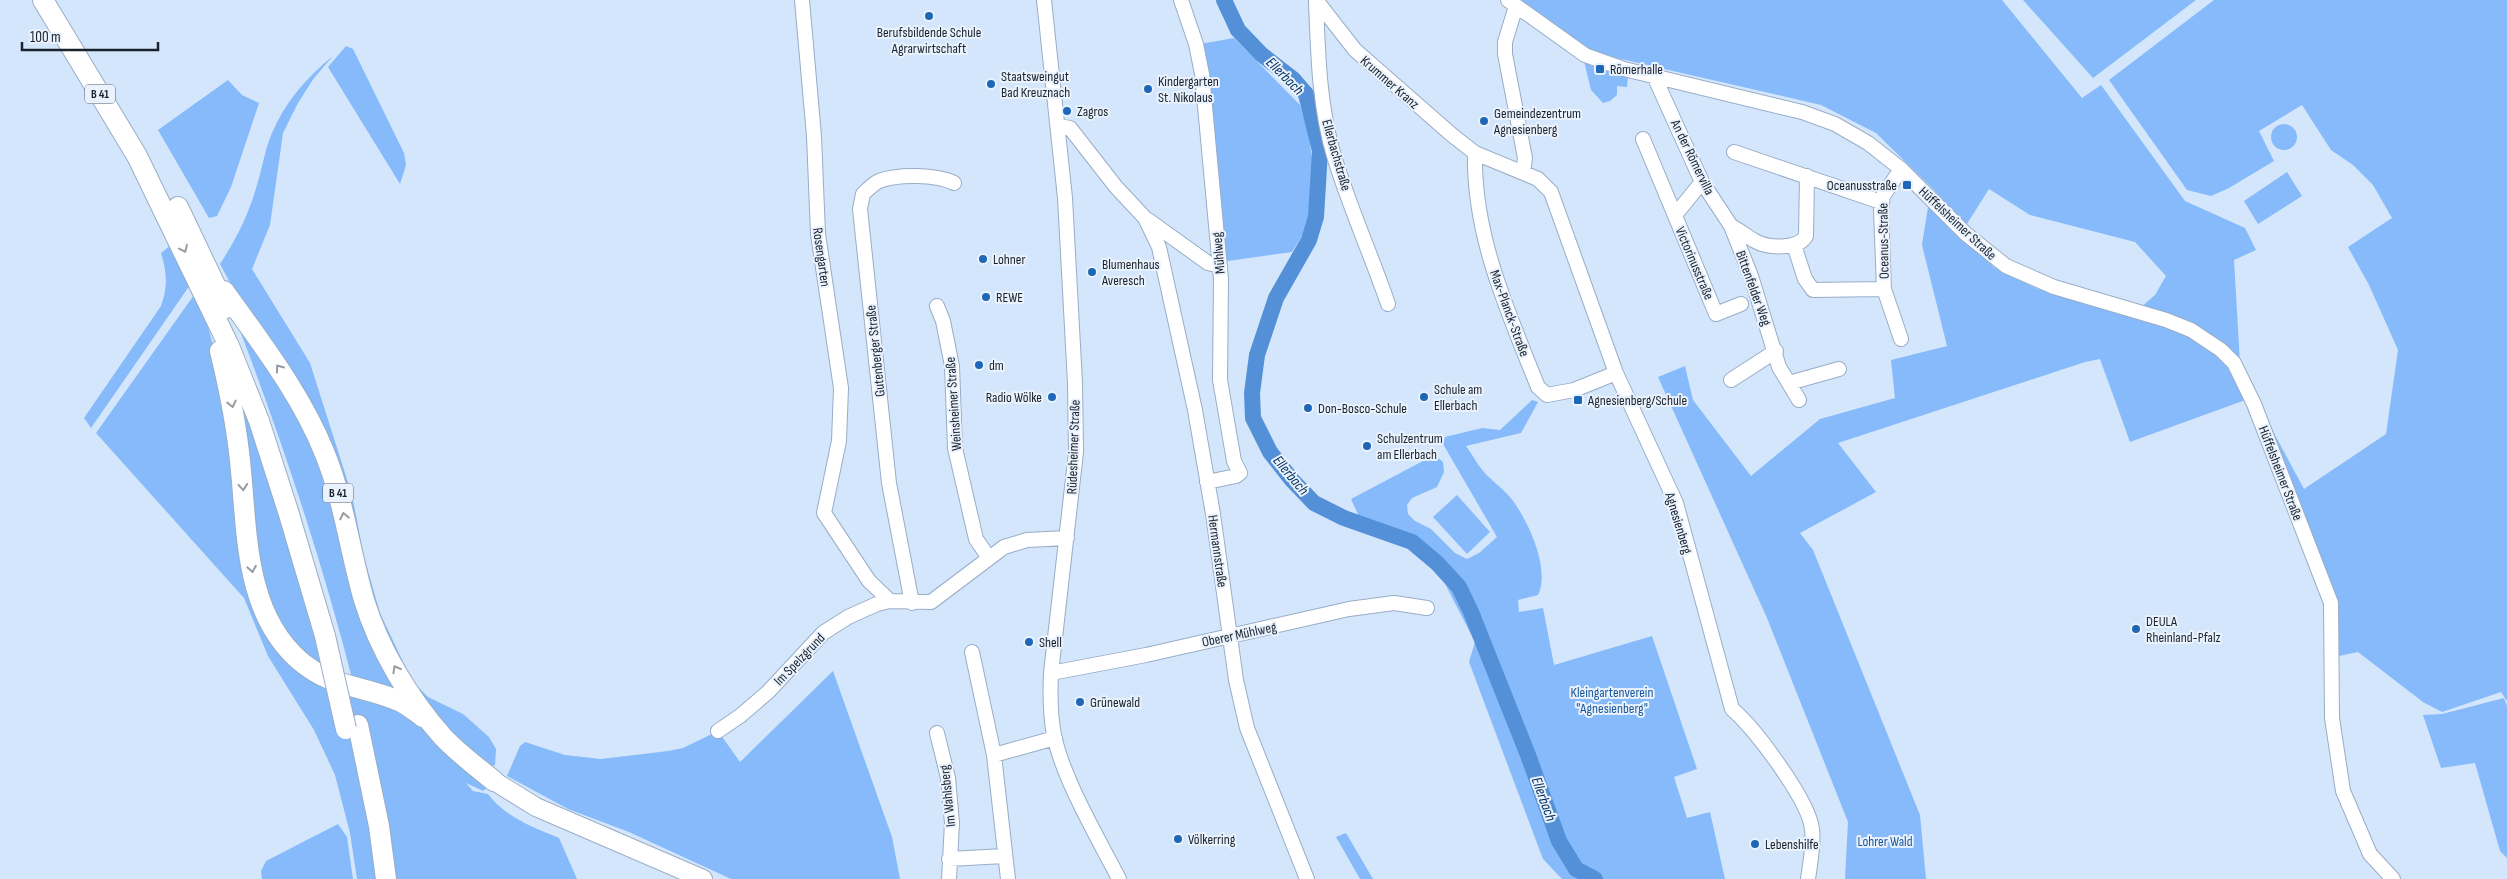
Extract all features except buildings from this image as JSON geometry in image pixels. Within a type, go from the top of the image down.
[{"type":"highway","name":"B 41","points":[[43,0],[137,156],[207,282],[284,376],[317,434],[341,501],[365,601],[381,642],[398,675],[444,738],[494,781]]},
{"type":"highway","name":"B 41","points":[[58,0],[152,157],[207,282],[229,346],[259,421],[331,634],[352,727],[379,826],[386,879]]},
{"type":"highway","name":"B 41","points":[[207,282],[235,414],[251,566],[257,594],[268,620],[281,642],[300,661],[318,675],[334,683],[382,695],[403,703],[432,724]]},
{"type":"highway","name":"B 41","points":[[352,727],[373,879]]},
{"type":"main road","points":[[494,781],[536,806],[703,879]]},
{"type":"street","name":"Rosengarten","points":[[802,0],[814,136],[817,224],[841,388],[839,441],[824,513],[870,581],[890,602]]},
{"type":"street","name":"Rüdesheimer Straße","points":[[1044,0],[1059,126],[1075,383],[1076,452],[1051,673],[1051,708],[1055,738],[1065,767],[1119,879]]},
{"type":"street","name":"Mühlweg","points":[[1181,0],[1196,44],[1202,74],[1220,266],[1220,380],[1234,461],[1240,472],[1236,476],[1207,482]]},
{"type":"street","name":"Krummer Kranz","points":[[1316,0],[1342,34],[1369,64],[1475,153]]},
{"type":"street","name":"Ellerbachstraße","points":[[1316,0],[1318,61],[1329,136],[1340,175],[1388,304]]},
{"type":"street","name":"Hüffelsheimer Straße","points":[[1512,3],[1584,55],[1654,76],[1763,102],[1820,118],[1850,132],[1901,169],[1966,234],[2006,266],[2054,287],[2166,320],[2191,330],[2206,339],[2234,363],[2254,404],[2331,603],[2332,718],[2343,791],[2370,854],[2393,879]]},
{"type":"street","points":[[1512,3],[1505,54],[1525,158],[1523,172]]},
{"type":"street","name":"An der Römervilla","points":[[1654,76],[1702,182],[1731,226],[1760,243],[1794,245]]},
{"type":"street","name":"Hermannstraße","points":[[1059,126],[1070,128],[1116,186],[1145,218],[1208,263],[1220,266]]},
{"type":"street","name":"Victorinusstraße","points":[[1643,139],[1716,314],[1741,304]]},
{"type":"street","points":[[1734,152],[1881,202]]},
{"type":"street","name":"Agnesienberg","points":[[1475,153],[1523,172],[1545,185],[1555,200],[1616,373],[1676,503],[1732,709],[1752,728],[1794,788],[1812,829],[1808,879]]},
{"type":"street","name":"Max-Planck-Straße","points":[[1475,153],[1479,214],[1487,249],[1498,287],[1538,387],[1547,396],[1558,395],[1616,373]]},
{"type":"street","name":"Oceanus-Straße","points":[[1794,245],[1804,279],[1813,290],[1884,289],[1881,202],[1886,189],[1901,169]]},
{"type":"street","points":[[1794,245],[1801,242],[1806,236],[1807,176]]},
{"type":"street","name":"Gutenberger Straße","points":[[912,603],[890,483],[860,209],[863,194],[882,180],[898,177],[941,177],[954,183]]},
{"type":"street","name":"Victorinusstraße","points":[[1675,215],[1702,182]]},
{"type":"street","name":"Hermannstraße","points":[[1145,218],[1159,247],[1195,410],[1231,636],[1236,680],[1248,728],[1307,879]]},
{"type":"street","name":"Bittenfelder Weg","points":[[1731,226],[1751,276],[1780,367],[1799,400]]},
{"type":"street","points":[[1884,289],[1901,338]]},
{"type":"street","name":"Weinsheimer Straße","points":[[937,306],[943,321],[952,366],[955,448],[976,539],[989,558]]},
{"type":"street","points":[[1731,380],[1776,351]]},
{"type":"street","points":[[1789,383],[1839,369]]},
{"type":"street","name":"Im Spelzgrund","points":[[718,731],[740,716],[763,696],[811,644],[833,625],[865,609],[890,602],[926,603],[939,598],[989,558],[1016,542],[1067,538]]},
{"type":"street","name":"Oberer Mühlweg","points":[[1051,673],[1068,672],[1349,609],[1387,603],[1400,603],[1427,608]]},
{"type":"street","points":[[972,652],[994,755],[1008,879]]},
{"type":"street","name":"Im Wahlsberg","points":[[937,733],[948,778],[950,796],[952,823],[949,879]]},
{"type":"street","points":[[994,755],[1055,738]]},
{"type":"street","points":[[949,859],[1004,856]]},
{"type":"green space","name":"Lohrer Wald","points":[[1519,0],[2002,0],[2082,98],[2101,85],[2185,201],[2245,228],[2256,250],[2234,260],[2240,363],[2304,489],[2386,434],[2398,350],[2369,285],[2348,247],[2392,218],[2373,185],[2353,165],[2331,150],[2302,105],[2259,131],[2274,161],[2229,188],[2211,196],[2187,190],[2109,80],[2214,0],[2507,0],[2507,701],[2501,692],[2442,712],[2423,702],[2358,652],[2330,656],[2329,602],[2248,399],[2130,442],[2100,359],[2085,362],[1838,443],[1876,492],[1800,533],[1813,550],[1920,815],[1926,879],[1845,879],[1848,822],[1767,618],[1658,377],[1685,366],[1693,400],[1751,476],[1820,419],[1895,398],[1891,360],[1947,346],[1922,245],[1928,207],[1995,268],[2038,289],[2132,315],[2155,295],[2166,276],[2135,242],[2030,215],[1989,189],[1965,227],[1933,189],[1876,133],[1821,105],[1612,57],[1583,47]]},
{"type":"green space","points":[[2023,0],[2196,0],[2093,78]]},
{"type":"green space","points":[[1234,38],[1300,105],[1308,132],[1314,170],[1306,229],[1292,252],[1228,261],[1221,255],[1200,44]]},
{"type":"green space","points":[[346,46],[353,49],[404,153],[406,165],[400,184],[328,67]]},
{"type":"green space","points":[[333,56],[314,78],[298,103],[283,133],[270,225],[252,269],[310,363],[352,495],[364,557],[380,613],[412,681],[428,697],[463,714],[489,737],[496,749],[495,765],[490,767],[448,729],[407,678],[379,619],[347,501],[220,264],[247,214],[277,122],[298,91]]},
{"type":"green space","points":[[1584,61],[1628,75],[1627,87],[1617,86],[1617,95],[1610,101],[1603,103],[1591,90]]},
{"type":"green space","points":[[228,80],[242,95],[259,103],[231,187],[217,216],[209,218],[158,130]]},
{"type":"green space","points":[[2284,124],[2294,127],[2297,137],[2294,147],[2284,150],[2274,147],[2271,137],[2274,127]]},
{"type":"green space","points":[[2287,172],[2302,196],[2258,224],[2244,201]]},
{"type":"green space","points":[[171,245],[190,285],[91,428],[84,418],[161,306],[166,280],[161,253]]},
{"type":"green space","points":[[194,295],[207,324],[221,372],[276,642],[400,705],[488,787],[483,791],[466,783],[473,791],[488,794],[511,815],[530,826],[559,838],[577,879],[357,879],[350,833],[335,775],[314,730],[268,656],[244,598],[96,433]]},
{"type":"green space","points":[[239,328],[300,413],[407,694],[354,686],[302,506]]},
{"type":"green space","points":[[232,372],[294,559],[323,674],[307,663],[261,600]]},
{"type":"green space","name":"Kleingartenverein \"Agnesienberg\"","points":[[1532,400],[1538,402],[1521,433],[1466,446],[1484,472],[1516,505],[1530,530],[1535,544],[1539,558],[1541,584],[1538,595],[1518,600],[1519,612],[1543,608],[1554,665],[1652,636],[1697,769],[1674,777],[1687,818],[1710,812],[1725,879],[1562,879],[1543,859],[1469,662],[1475,642],[1441,576],[1411,548],[1398,539],[1367,534],[1351,499],[1423,461],[1437,457],[1443,462],[1444,472],[1437,487],[1412,498],[1407,505],[1408,514],[1415,521],[1431,529],[1455,553],[1467,559],[1479,553],[1497,537],[1443,444],[1445,437],[1482,428],[1500,430]]},
{"type":"green space","points":[[1457,495],[1490,532],[1467,554],[1433,517]]},
{"type":"green space","points":[[833,671],[892,837],[900,879],[731,879],[629,832],[568,809],[507,776],[520,746],[525,742],[565,755],[601,759],[683,748],[718,731],[740,762]]},
{"type":"green space","points":[[2504,698],[2507,706],[2507,858],[2500,851],[2475,763],[2441,768],[2423,715],[2442,714]]},
{"type":"green space","points":[[338,824],[347,837],[353,879],[262,879],[261,871],[266,861]]},
{"type":"green space","points":[[1346,833],[1373,879],[1360,879],[1336,837]]},
{"type":"waterway","name":"Ellerbach","points":[[1224,0],[1238,30],[1261,54],[1293,79],[1306,94],[1320,151],[1316,217],[1309,240],[1276,298],[1257,355],[1252,393],[1253,418],[1270,452],[1292,480],[1314,503],[1344,518],[1412,542],[1437,563],[1459,587],[1471,612],[1528,755],[1559,841],[1576,869],[1595,879]]},
{"type":"place","name":"Berufsbildende Schule Agrarwirtschaft","points":[[929,16]]},
{"type":"place","name":"Römerhalle","points":[[1600,69]]},
{"type":"place","name":"Staatsweingut Bad Kreuznach","points":[[991,84]]},
{"type":"place","name":"Kindergarten St. Nikolaus","points":[[1148,89]]},
{"type":"place","name":"Zagros","points":[[1067,111]]},
{"type":"place","name":"Gemeindezentrum Agnesienberg","points":[[1484,121]]},
{"type":"place","name":"Oceanusstraße","points":[[1907,185]]},
{"type":"place","name":"Lohner","points":[[983,259]]},
{"type":"place","name":"Blumenhaus Averesch","points":[[1092,272]]},
{"type":"place","name":"REWE","points":[[986,297]]},
{"type":"place","name":"dm","points":[[979,365]]},
{"type":"place","name":"Radio Wölke","points":[[1052,397]]},
{"type":"place","name":"Schule am Ellerbach","points":[[1424,397]]},
{"type":"place","name":"Agnesienberg/Schule","points":[[1578,400]]},
{"type":"place","name":"Don-Bosco-Schule","points":[[1308,408]]},
{"type":"place","name":"Schulzentrum am Ellerbach","points":[[1367,446]]},
{"type":"place","name":"DEULA Rheinland-Pfalz","points":[[2136,629]]},
{"type":"place","name":"Shell","points":[[1029,642]]},
{"type":"place","name":"Grünewald","points":[[1080,702]]},
{"type":"place","name":"Völkerring","points":[[1178,839]]},
{"type":"place","name":"Lebenshilfe","points":[[1755,844]]}]
